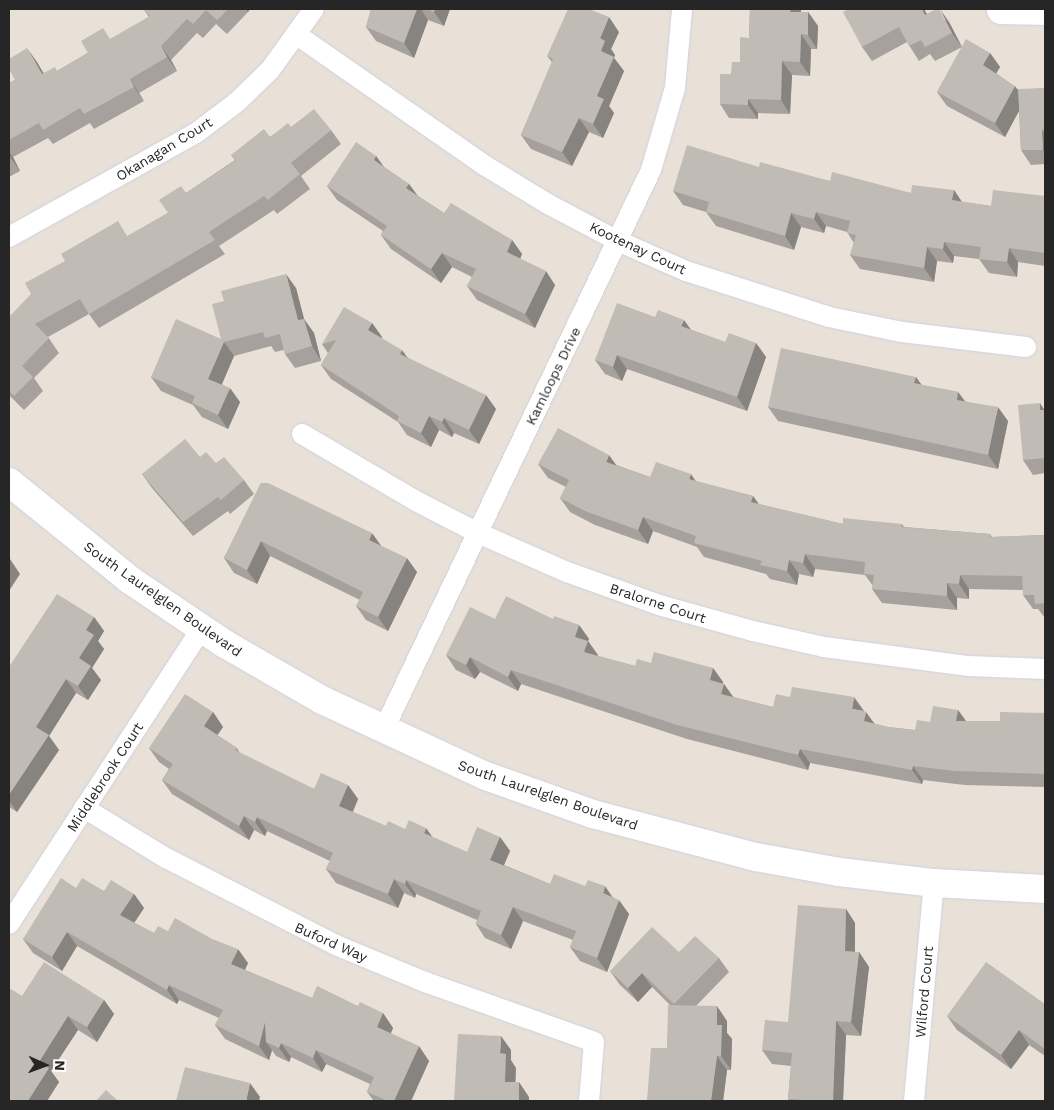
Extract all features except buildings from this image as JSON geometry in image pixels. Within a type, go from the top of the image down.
[{"type":"street","name":"Okanagan Court","points":[[9,237],[196,134],[237,102],[270,70],[314,9]]},
{"type":"street","name":"Kamloops Drive","points":[[383,731],[651,170],[665,130],[675,88],[682,9]]},
{"type":"street","points":[[1001,9],[1045,11]]},
{"type":"street","name":"Kootenay Court","points":[[297,35],[484,165],[548,204],[618,241],[686,271],[829,316],[902,332],[1026,347]]},
{"type":"street","name":"Bralorne Court","points":[[302,434],[416,501],[478,533],[567,572],[659,605],[753,631],[896,658],[1045,669]]},
{"type":"street","name":"South Laurelglen Boulevard","points":[[9,482],[93,552],[201,629],[322,700],[383,731],[486,776],[592,814],[674,838],[839,872],[934,883],[1045,889]]},
{"type":"street","name":"Middlebrook Court","points":[[9,924],[201,629]]},
{"type":"street","name":"Buford Way","points":[[84,808],[166,858],[336,946],[424,982],[594,1042],[589,1101]]},
{"type":"street","name":"Wilford Court","points":[[914,1101],[934,883]]}]
